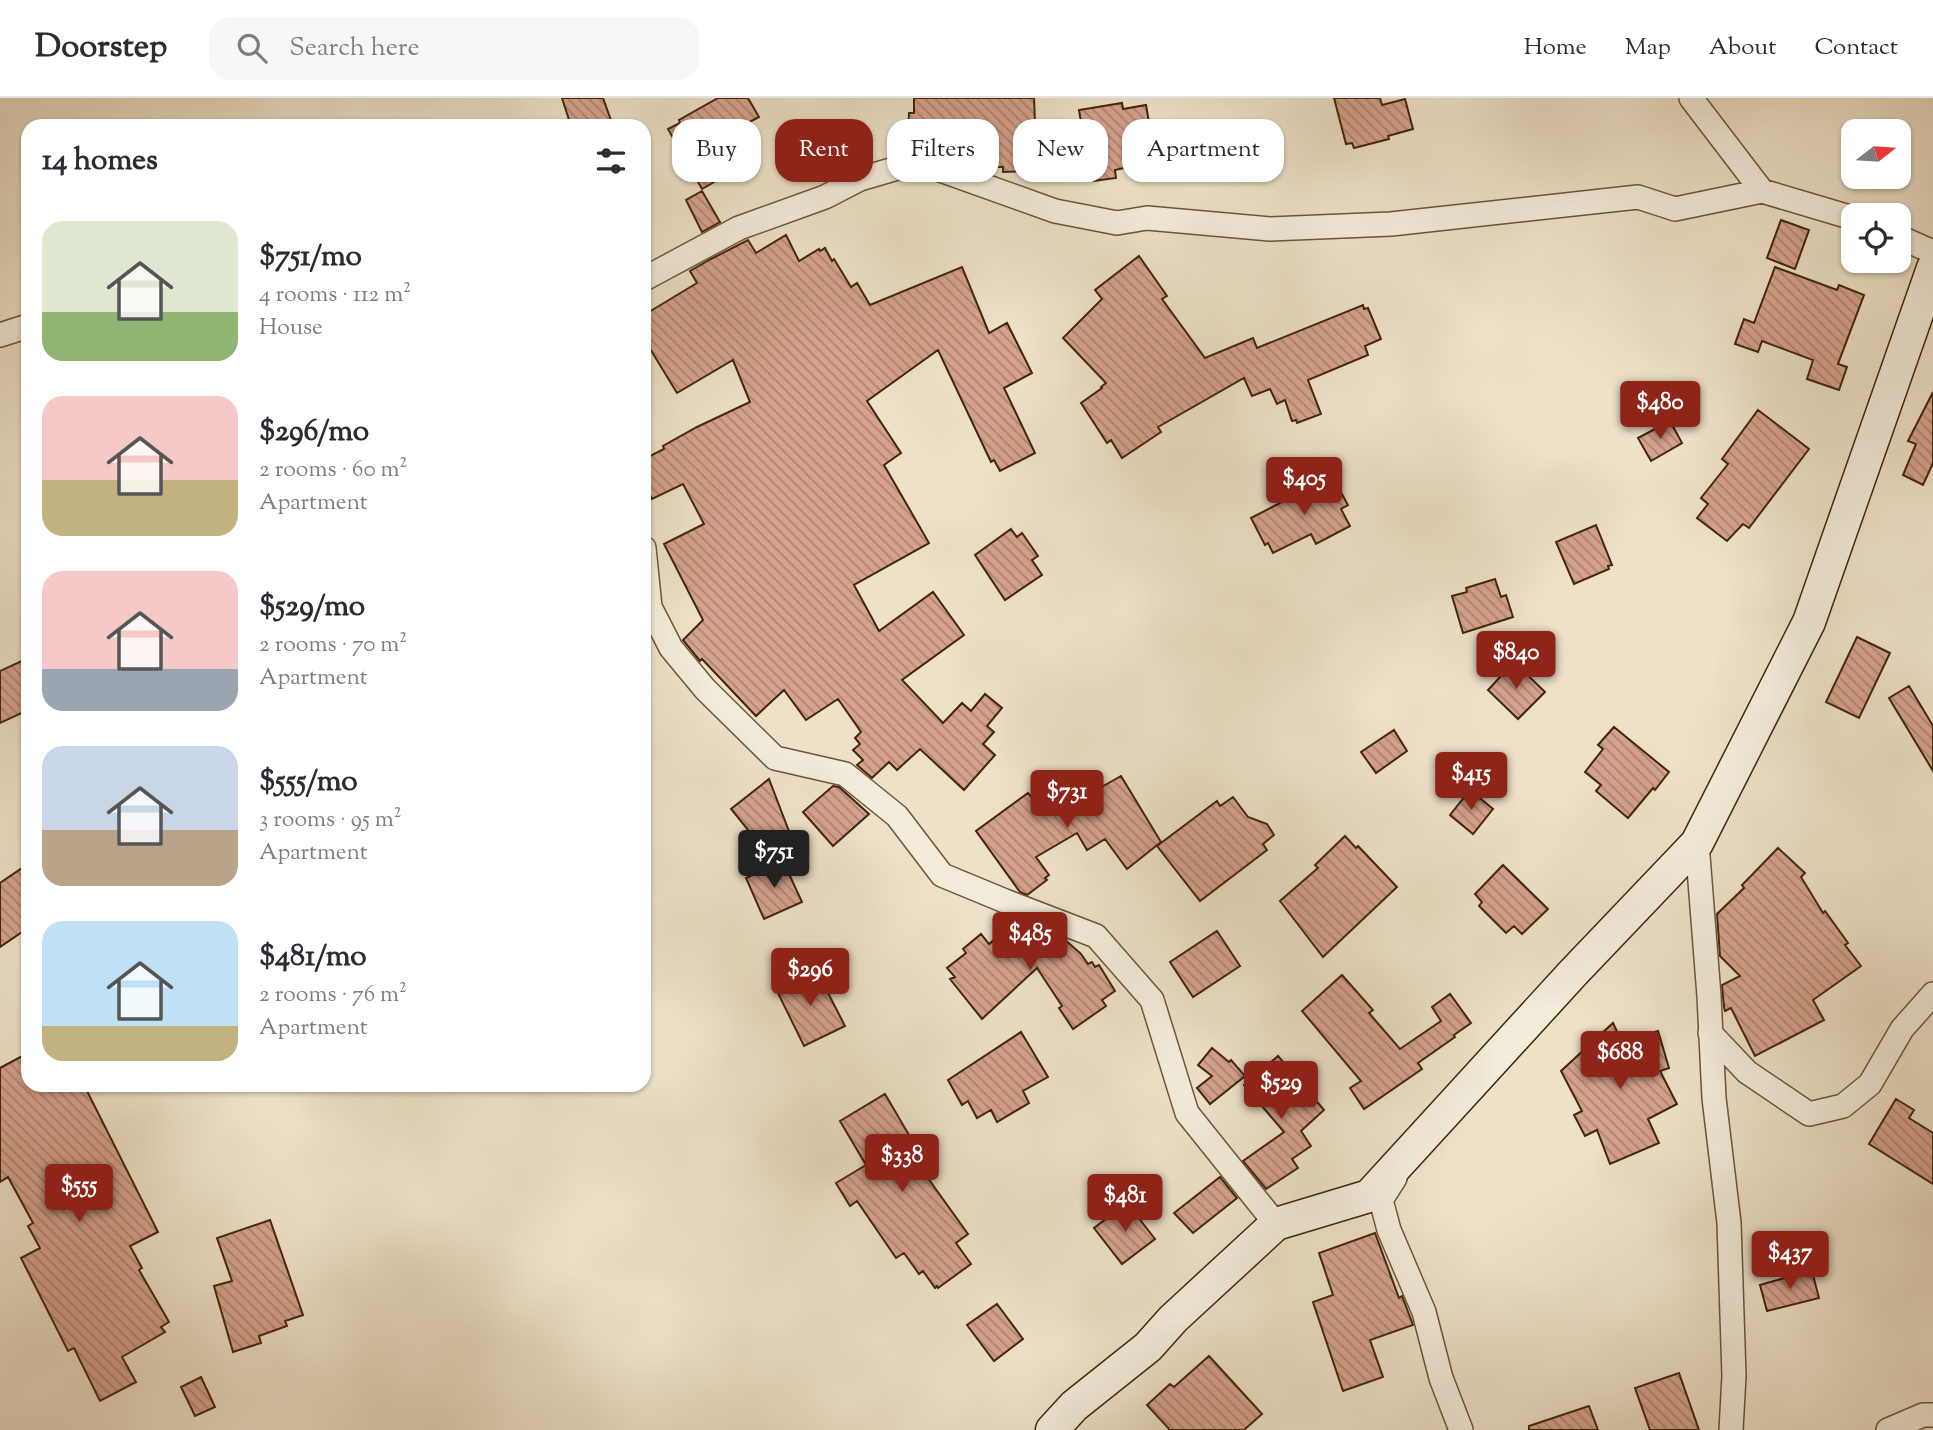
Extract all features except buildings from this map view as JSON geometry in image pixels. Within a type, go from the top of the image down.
[{"type":"main road","points":[[1052,1430],[1074,1406],[1148,1347],[1173,1318],[1276,1224],[1369,1196],[1573,973],[1697,843],[1809,622],[1933,268]]},
{"type":"street","points":[[1691,98],[1762,191]]},
{"type":"street","points":[[651,275],[739,228],[825,197],[860,179],[918,162],[1055,211],[1117,223],[1147,218],[1270,229],[1391,224],[1638,197],[1675,209],[1762,191],[1841,214]]},
{"type":"street","points":[[1911,243],[1933,253]]},
{"type":"street","points":[[0,335],[21,328]]},
{"type":"street","points":[[651,609],[671,648],[705,689],[775,758],[845,774],[897,816],[942,874],[1096,936],[1152,1000],[1187,1114],[1276,1224]]},
{"type":"street","points":[[1697,843],[1714,1098],[1730,1223],[1737,1428]]},
{"type":"street","points":[[1710,1033],[1746,1072],[1809,1114],[1843,1106],[1870,1084],[1902,1029],[1933,995]]},
{"type":"street","points":[[1409,1154],[1381,1200],[1389,1230],[1424,1311],[1441,1378],[1461,1430]]},
{"type":"street","points":[[1888,1430],[1923,1415],[1933,1415]]}]
